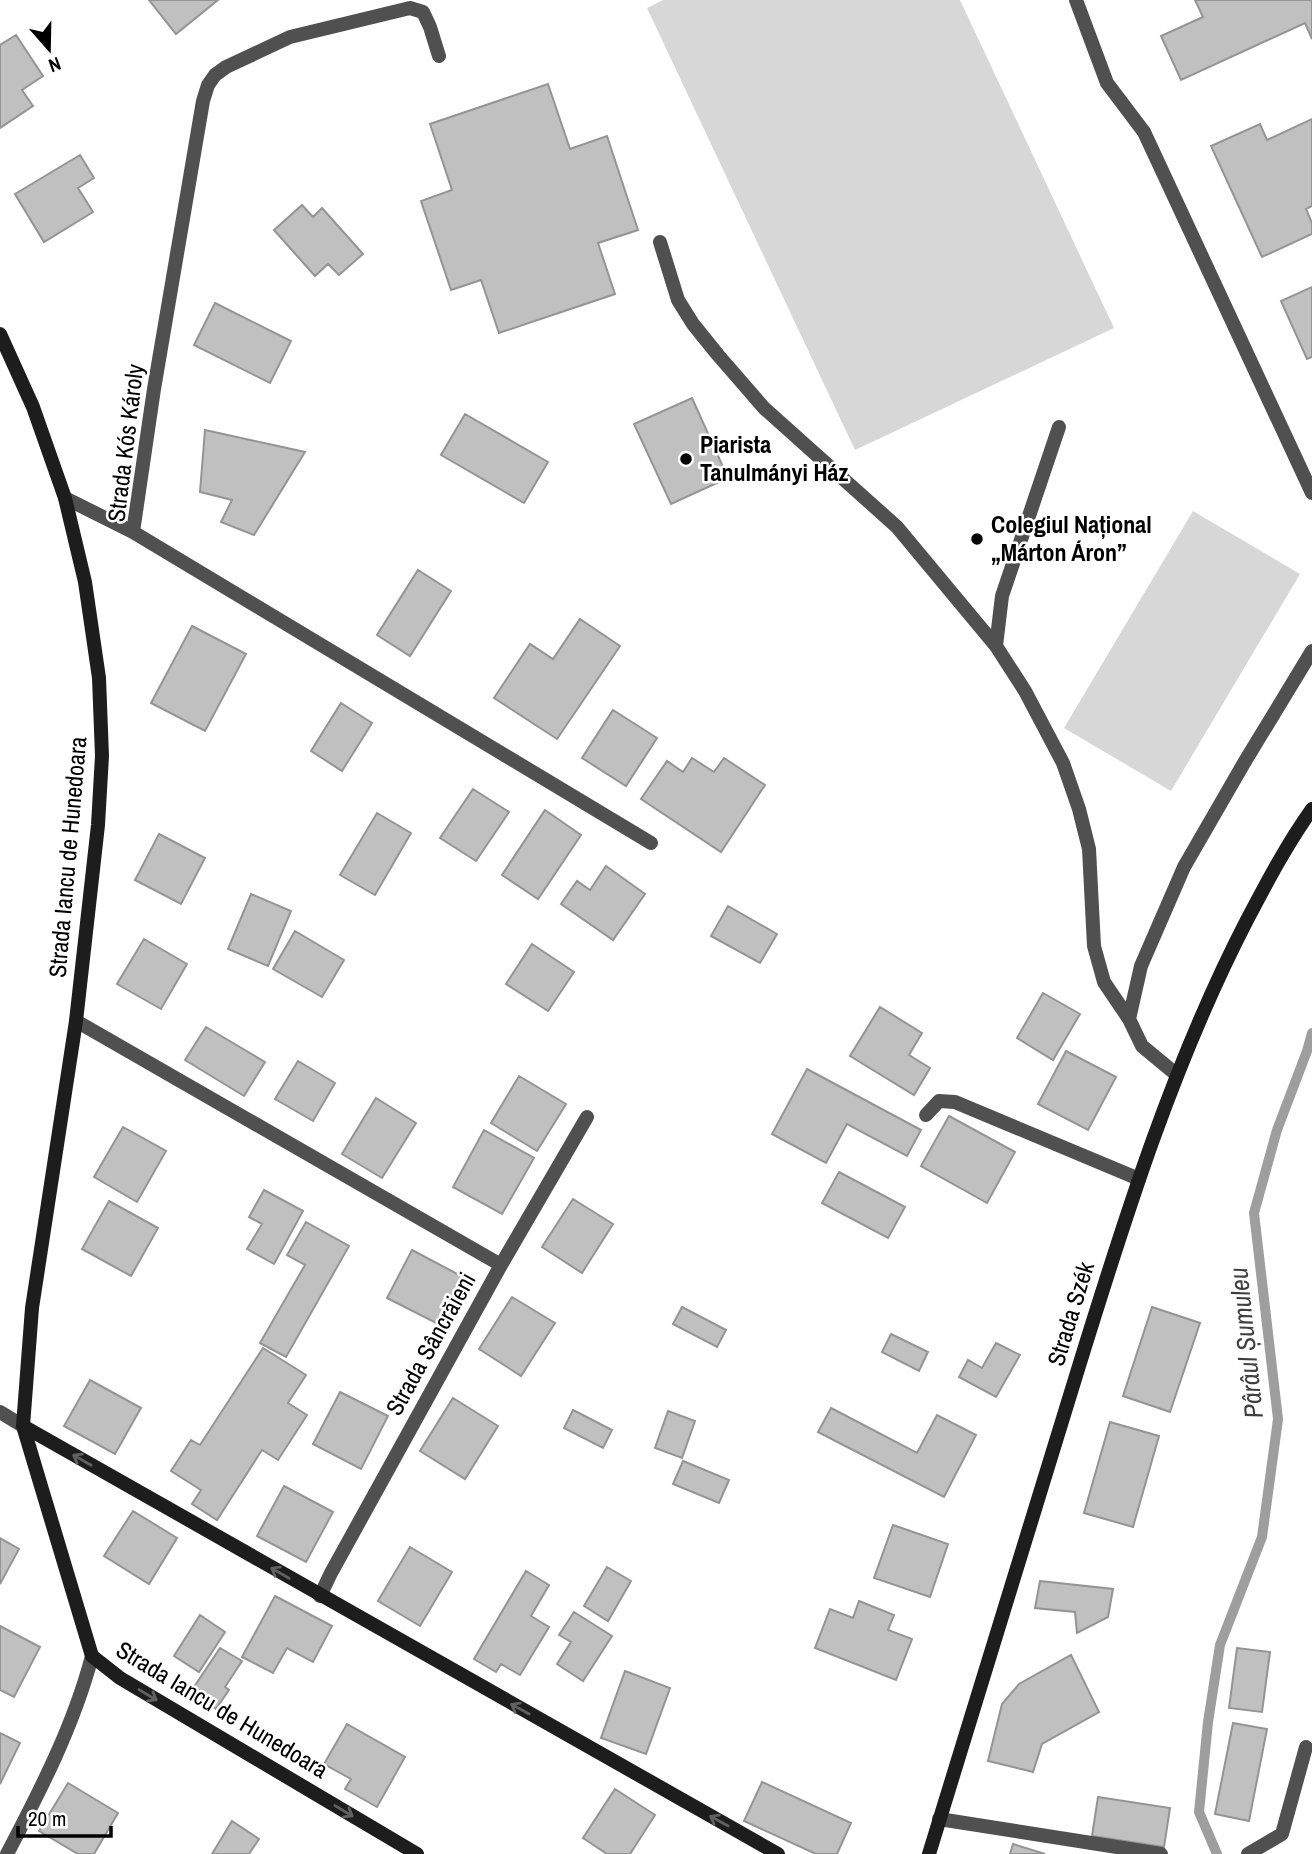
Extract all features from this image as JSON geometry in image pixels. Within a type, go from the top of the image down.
[{"type":"street","points":[[1076,0],[1107,83],[1144,132],[1312,493]]},
{"type":"street","name":"Strada Kós Károly","points":[[439,56],[423,12],[410,8],[290,37],[226,67],[215,75],[208,85],[154,389],[133,532],[651,843]]},
{"type":"street","points":[[660,242],[678,300],[718,355],[764,408],[897,527],[996,646],[1025,691],[1063,763],[1075,797],[1089,849],[1094,946],[1104,982],[1129,1019],[1142,1046],[1177,1075]]},
{"type":"street","name":"Strada Iancu de Hunedoara","points":[[0,334],[33,407],[65,498],[76,540],[93,629],[99,678],[102,756],[98,825],[76,1021],[32,1308],[23,1426],[92,1656],[129,1684],[417,1854]]},
{"type":"street","points":[[996,646],[1002,596],[1059,427]]},
{"type":"street","points":[[65,498],[133,532]]},
{"type":"street","points":[[1129,1019],[1141,966],[1184,867],[1312,651]]},
{"type":"street","name":"Strada Szék","points":[[929,1854],[1104,1283],[1177,1075],[1220,972],[1283,854],[1312,809]]},
{"type":"street","points":[[76,1021],[501,1265]]},
{"type":"street","points":[[926,1115],[939,1101],[955,1102],[1139,1179]]},
{"type":"street","name":"Strada Sâncrăieni","points":[[320,1596],[501,1265],[587,1117]]},
{"type":"street","points":[[0,1412],[778,1854]]},
{"type":"street","points":[[7,1854],[32,1806],[83,1692],[92,1656]]},
{"type":"street","points":[[1248,1854],[1282,1834],[1306,1746]]},
{"type":"street","points":[[939,1819],[1161,1854]]},
{"type":"shaded area","points":[[663,0],[960,0],[1114,328],[855,450],[647,8]]},
{"type":"shaded area","points":[[1193,511],[1300,574],[1171,791],[1064,728]]},
{"type":"building","points":[[149,0],[218,0],[176,34]]},
{"type":"building","points":[[1195,0],[1312,0],[1312,39],[1305,23],[1181,80],[1161,36],[1203,17]]},
{"type":"building","points":[[16,35],[43,76],[22,90],[33,106],[0,128],[0,45]]},
{"type":"building","points":[[548,84],[570,149],[607,136],[638,230],[598,243],[615,294],[499,333],[481,280],[451,290],[421,201],[452,190],[430,124]]},
{"type":"building","points":[[1312,119],[1312,206],[1306,209],[1312,223],[1312,234],[1262,257],[1211,146],[1260,124],[1267,140]]},
{"type":"building","points":[[80,155],[94,178],[78,188],[93,212],[44,242],[15,194]]},
{"type":"building","points":[[302,205],[313,217],[322,208],[363,254],[339,275],[328,264],[315,276],[274,230]]},
{"type":"building","points":[[1312,287],[1312,357],[1307,359],[1281,301]]},
{"type":"building","points":[[215,303],[291,341],[270,383],[194,345]]},
{"type":"building","points":[[692,398],[728,478],[671,504],[634,424]]},
{"type":"building","points":[[465,414],[548,462],[524,503],[441,455]]},
{"type":"building","points":[[205,430],[305,452],[254,535],[221,522],[232,500],[200,492]]},
{"type":"building","points":[[418,570],[451,591],[410,656],[377,635]]},
{"type":"building","points":[[580,619],[620,646],[557,739],[494,698],[530,644],[553,659]]},
{"type":"building","points":[[192,626],[246,654],[205,731],[151,703]]},
{"type":"building","points":[[341,703],[372,723],[342,771],[311,751]]},
{"type":"building","points":[[613,710],[657,738],[626,786],[582,758]]},
{"type":"building","points":[[692,758],[714,772],[724,758],[765,785],[721,852],[641,799],[667,761],[683,772]]},
{"type":"building","points":[[473,789],[509,812],[476,861],[440,838]]},
{"type":"building","points":[[545,810],[581,835],[538,899],[502,875]]},
{"type":"building","points":[[377,813],[411,833],[375,895],[340,875]]},
{"type":"building","points":[[159,834],[205,858],[181,904],[135,880]]},
{"type":"building","points":[[606,866],[645,894],[613,940],[561,904],[577,881],[590,890]]},
{"type":"building","points":[[251,894],[291,911],[268,966],[228,949]]},
{"type":"building","points":[[728,906],[777,934],[760,963],[711,936]]},
{"type":"building","points":[[295,931],[344,960],[322,997],[273,969]]},
{"type":"building","points":[[144,939],[187,964],[161,1009],[117,984]]},
{"type":"building","points":[[532,944],[574,972],[548,1011],[506,984]]},
{"type":"building","points":[[1043,993],[1080,1014],[1053,1060],[1017,1038]]},
{"type":"building","points":[[880,1007],[922,1033],[909,1055],[930,1068],[914,1095],[850,1056]]},
{"type":"building","points":[[206,1027],[265,1062],[244,1096],[185,1060]]},
{"type":"building","points":[[1066,1051],[1116,1077],[1088,1130],[1038,1104]]},
{"type":"building","points":[[298,1061],[335,1083],[313,1121],[275,1099]]},
{"type":"building","points":[[807,1069],[921,1130],[907,1156],[847,1124],[826,1163],[772,1134]]},
{"type":"building","points":[[519,1076],[566,1104],[537,1151],[491,1123]]},
{"type":"building","points":[[376,1098],[416,1123],[382,1178],[342,1154]]},
{"type":"building","points":[[949,1116],[1015,1152],[987,1203],[921,1166]]},
{"type":"building","points":[[123,1127],[166,1151],[137,1202],[94,1177]]},
{"type":"building","points":[[484,1130],[534,1158],[502,1214],[453,1187]]},
{"type":"building","points":[[839,1172],[905,1207],[888,1238],[822,1203]]},
{"type":"building","points":[[264,1190],[303,1211],[274,1264],[247,1249],[262,1224],[249,1217]]},
{"type":"building","points":[[573,1199],[613,1224],[582,1273],[542,1247]]},
{"type":"building","points":[[109,1201],[158,1228],[131,1276],[82,1249]]},
{"type":"building","points":[[306,1222],[349,1246],[286,1357],[260,1343],[305,1265],[287,1255]]},
{"type":"building","points":[[412,1250],[463,1277],[438,1324],[387,1298]]},
{"type":"building","points":[[512,1297],[555,1323],[521,1376],[479,1349]]},
{"type":"building","points":[[682,1307],[726,1330],[717,1347],[673,1324]]},
{"type":"building","points":[[1152,1307],[1200,1323],[1170,1412],[1123,1396]]},
{"type":"building","points":[[891,1334],[928,1352],[919,1371],[882,1352]]},
{"type":"building","points":[[996,1343],[1020,1355],[996,1397],[959,1377],[968,1360],[982,1368]]},
{"type":"building","points":[[263,1348],[306,1375],[288,1403],[307,1415],[278,1460],[262,1450],[217,1520],[192,1504],[201,1490],[171,1471],[191,1440],[200,1445]]},
{"type":"building","points":[[90,1380],[141,1408],[115,1454],[64,1426]]},
{"type":"building","points":[[340,1392],[388,1416],[361,1469],[313,1444]]},
{"type":"building","points":[[453,1398],[498,1426],[465,1479],[420,1451]]},
{"type":"building","points":[[831,1408],[917,1453],[937,1415],[976,1435],[944,1497],[818,1432]]},
{"type":"building","points":[[573,1410],[612,1430],[603,1448],[564,1428]]},
{"type":"building","points":[[668,1411],[695,1421],[682,1458],[655,1448]]},
{"type":"building","points":[[1110,1422],[1159,1436],[1133,1527],[1084,1513]]},
{"type":"building","points":[[683,1461],[729,1480],[719,1503],[673,1484]]},
{"type":"building","points":[[284,1486],[333,1512],[306,1562],[257,1536]]},
{"type":"building","points":[[133,1511],[177,1538],[149,1584],[104,1556]]},
{"type":"building","points":[[893,1525],[948,1544],[930,1597],[874,1578]]},
{"type":"building","points":[[0,1538],[19,1549],[0,1584]]},
{"type":"building","points":[[410,1547],[452,1572],[420,1626],[378,1601]]},
{"type":"building","points":[[607,1567],[631,1581],[608,1621],[584,1606]]},
{"type":"building","points":[[526,1571],[549,1585],[531,1616],[549,1627],[520,1675],[501,1664],[496,1672],[474,1659]]},
{"type":"building","points":[[1040,1581],[1113,1589],[1108,1617],[1077,1633],[1075,1612],[1035,1608]]},
{"type":"building","points":[[275,1596],[332,1626],[313,1662],[287,1648],[273,1673],[242,1657]]},
{"type":"building","points":[[859,1601],[894,1615],[888,1630],[912,1639],[896,1680],[815,1648],[830,1609],[853,1618]]},
{"type":"building","points":[[574,1612],[612,1636],[583,1681],[557,1664],[571,1642],[559,1635]]},
{"type":"building","points":[[200,1615],[225,1632],[199,1672],[174,1656]]},
{"type":"building","points":[[0,1626],[40,1647],[14,1697],[0,1690]]},
{"type":"building","points":[[220,1648],[242,1661],[225,1687],[229,1690],[216,1709],[190,1693]]},
{"type":"building","points":[[1237,1648],[1270,1652],[1262,1712],[1229,1708]]},
{"type":"building","points":[[1071,1655],[1099,1712],[1042,1744],[1033,1772],[988,1761],[1002,1704],[1019,1684]]},
{"type":"building","points":[[625,1671],[670,1688],[646,1754],[601,1738]]},
{"type":"building","points":[[1233,1723],[1267,1729],[1249,1821],[1215,1814]]},
{"type":"building","points":[[347,1724],[405,1757],[377,1807],[345,1789],[351,1779],[324,1764]]},
{"type":"building","points":[[0,1733],[20,1743],[0,1784]]},
{"type":"building","points":[[762,1782],[851,1823],[837,1854],[816,1854],[744,1821]]},
{"type":"building","points":[[68,1783],[118,1813],[94,1854],[78,1854],[39,1831]]},
{"type":"building","points":[[615,1789],[655,1815],[630,1854],[607,1854],[583,1838]]},
{"type":"building","points":[[1098,1797],[1170,1808],[1164,1847],[1092,1836]]},
{"type":"building","points":[[232,1821],[259,1839],[249,1854],[212,1854]]},
{"type":"building","points":[[1013,1844],[1045,1854],[1010,1854]]},
{"type":"waterway","name":"Pârâul Șumuleu","points":[[1217,1854],[1199,1812],[1208,1722],[1220,1645],[1262,1537],[1278,1419],[1254,1213],[1277,1130],[1312,1033]]},
{"type":"place","name":"Piarista Tanulmányi Ház","points":[[686,459]]},
{"type":"place","name":"Colegiul Național „Márton Áron”","points":[[977,539]]}]
